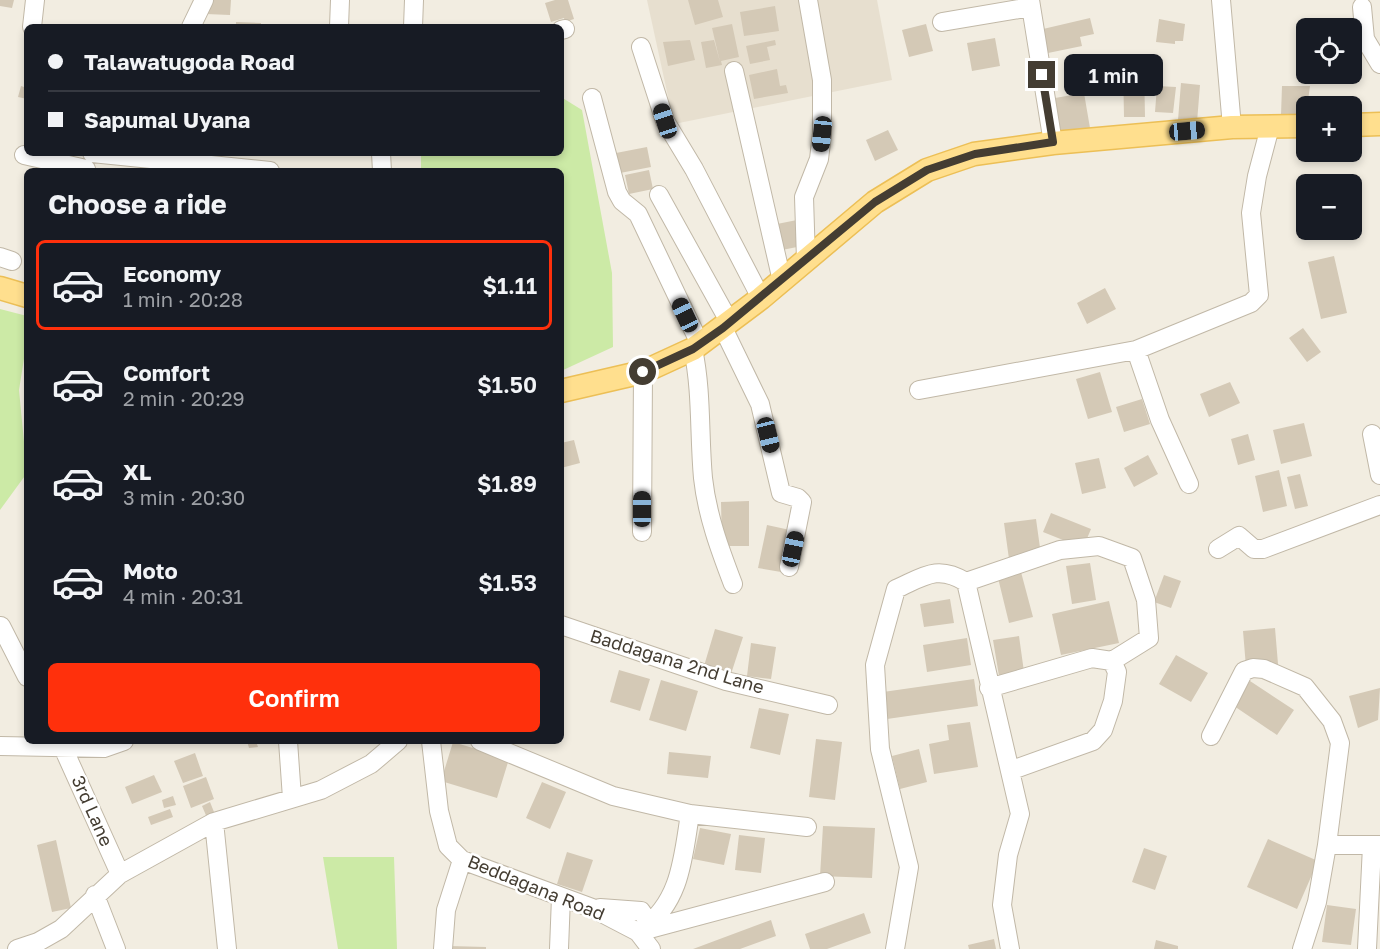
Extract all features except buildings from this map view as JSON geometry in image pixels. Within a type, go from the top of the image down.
[{"type":"main road","points":[[1362,125],[1380,124]]},
{"type":"main road","points":[[564,389],[643,372],[696,346],[761,298],[875,202],[927,170],[975,154],[1053,142],[1232,127],[1296,126]]},
{"type":"main road","points":[[0,288],[24,295]]},
{"type":"street","points":[[32,24],[35,0]]},
{"type":"street","points":[[192,24],[204,0]]},
{"type":"street","points":[[339,24],[340,0]]},
{"type":"street","points":[[413,24],[414,0]]},
{"type":"street","points":[[806,260],[804,197],[819,159],[822,134],[822,80],[808,0]]},
{"type":"street","points":[[1221,0],[1232,127]]},
{"type":"street","points":[[942,22],[1030,3],[1053,142]]},
{"type":"street","points":[[1362,7],[1365,39],[1380,64]]},
{"type":"street","points":[[641,47],[665,121],[694,169],[761,298]]},
{"type":"street","points":[[734,71],[782,281]]},
{"type":"street","points":[[592,98],[617,192],[622,201],[638,214],[696,346],[704,478],[714,534],[733,584]]},
{"type":"street","points":[[919,390],[1136,350],[1251,303],[1259,295],[1251,213],[1257,176],[1270,127]]},
{"type":"street","points":[[33,156],[89,162],[210,168]]},
{"type":"street","points":[[659,195],[726,326],[759,404],[781,493],[788,497],[798,498],[802,502],[789,567]]},
{"type":"street","points":[[1136,350],[1160,420],[1189,484]]},
{"type":"street","points":[[642,532],[643,372]]},
{"type":"street","points":[[1372,434],[1380,475]]},
{"type":"street","points":[[1218,549],[1239,536],[1254,549],[1263,549],[1380,505]]},
{"type":"street","points":[[966,582],[1060,550],[1099,546],[1132,558],[1146,600],[1149,638],[1112,661],[1092,658],[989,688]]},
{"type":"street","points":[[895,949],[909,867],[880,749],[875,665],[896,589],[935,572],[952,573],[966,582],[989,688],[1012,770],[1020,814],[1008,855],[1002,904],[1010,949]]},
{"type":"street","points":[[1,626],[24,671]]},
{"type":"street","name":"Baddagana 2nd Lane","points":[[564,626],[726,681],[828,705]]},
{"type":"street","points":[[1012,770],[1093,741],[1103,730],[1113,701],[1117,672],[1112,661]]},
{"type":"street","points":[[1210,736],[1244,671],[1253,668],[1264,669],[1305,687],[1332,721],[1340,743],[1327,845],[1317,902],[1302,949]]},
{"type":"street","points":[[0,746],[62,745],[104,748],[115,744]]},
{"type":"street","points":[[288,744],[292,798]]},
{"type":"street","points":[[17,949],[38,942],[61,928],[120,874],[214,822],[321,790],[371,764],[394,744]]},
{"type":"street","name":"Beddagana Road","points":[[431,744],[438,811],[448,846],[462,860],[644,928],[651,949]]},
{"type":"street","points":[[487,744],[613,796],[690,814],[807,827]]},
{"type":"street","name":"3rd Lane","points":[[62,745],[120,874]]},
{"type":"street","points":[[644,928],[670,902],[681,873],[690,814]]},
{"type":"street","points":[[214,822],[227,949]]},
{"type":"street","points":[[1327,845],[1376,846],[1367,949]]},
{"type":"street","points":[[443,949],[446,910],[462,860]]},
{"type":"street","points":[[644,928],[825,882]]},
{"type":"street","points":[[95,895],[116,949]]},
{"type":"street","points":[[559,949],[561,897]]},
{"type":"street","points":[[560,930],[573,949]]},
{"type":"shaded area","points":[[647,0],[877,0],[892,80],[674,124]]},
{"type":"green space","points":[[564,99],[582,110],[612,273],[613,347],[564,370],[564,168],[421,168],[421,156],[564,156]]},
{"type":"green space","points":[[0,309],[24,315],[24,359],[19,390],[24,442],[24,477],[0,510]]},
{"type":"green space","points":[[323,857],[394,857],[397,949],[338,949]]},
{"type":"route","points":[[643,372],[693,349],[723,328],[875,202],[927,170],[975,154],[1053,142],[1042,75]]}]
